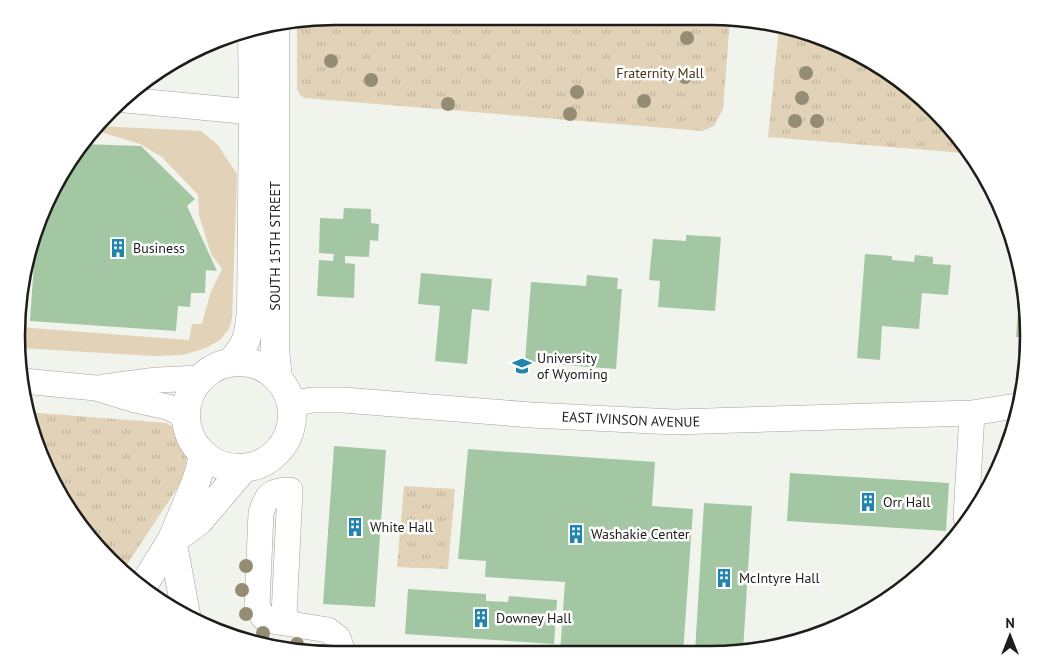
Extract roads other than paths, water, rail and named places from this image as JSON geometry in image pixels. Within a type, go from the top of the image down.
[{"type":"main road","points":[[264,113],[274,31]]},
{"type":"main road","points":[[253,37],[264,113]]},
{"type":"main road","name":"SOUTH 15TH STREET","points":[[230,363],[241,351],[248,338],[264,113]]},
{"type":"main road","name":"SOUTH 15TH STREET","points":[[264,113],[275,350],[278,378]]},
{"type":"main road","name":"SOUTH 15TH STREET","points":[[230,363],[249,363],[261,367],[278,378],[288,392],[292,404],[291,430],[286,441],[269,459],[257,465],[244,468],[232,468],[219,464],[203,454],[191,438],[186,419],[188,400],[201,378],[212,370],[230,363]]},
{"type":"main road","points":[[145,581],[172,539],[195,484],[203,454]]},
{"type":"main road","points":[[172,539],[199,521],[244,468]]},
{"type":"main road","points":[[172,539],[185,607]]},
{"type":"street","points":[[133,101],[264,113]]},
{"type":"street","points":[[96,388],[157,380],[201,378]]},
{"type":"street","points":[[29,382],[96,388],[135,400],[168,407],[186,419]]},
{"type":"street","name":"EAST IVINSON AVENUE","points":[[292,404],[312,400],[343,400],[531,416],[674,422],[972,413],[1011,407]]},
{"type":"street","points":[[966,510],[972,413]]},
{"type":"street","points":[[292,624],[328,630],[338,638],[341,646]]},
{"type":"place","name":"Business","points":[[118,248]]},
{"type":"place","name":"University of Wyoming","points":[[522,366]]},
{"type":"place","name":"Orr Hall","points":[[868,502]]},
{"type":"place","name":"White Hall","points":[[355,527]]},
{"type":"place","name":"Washakie Center","points":[[576,534]]},
{"type":"place","name":"McIntyre Hall","points":[[724,578]]},
{"type":"place","name":"Downey Hall","points":[[481,618]]},
{"type":"park label","name":"Fraternity Mall","points":[[660,73]]}]
